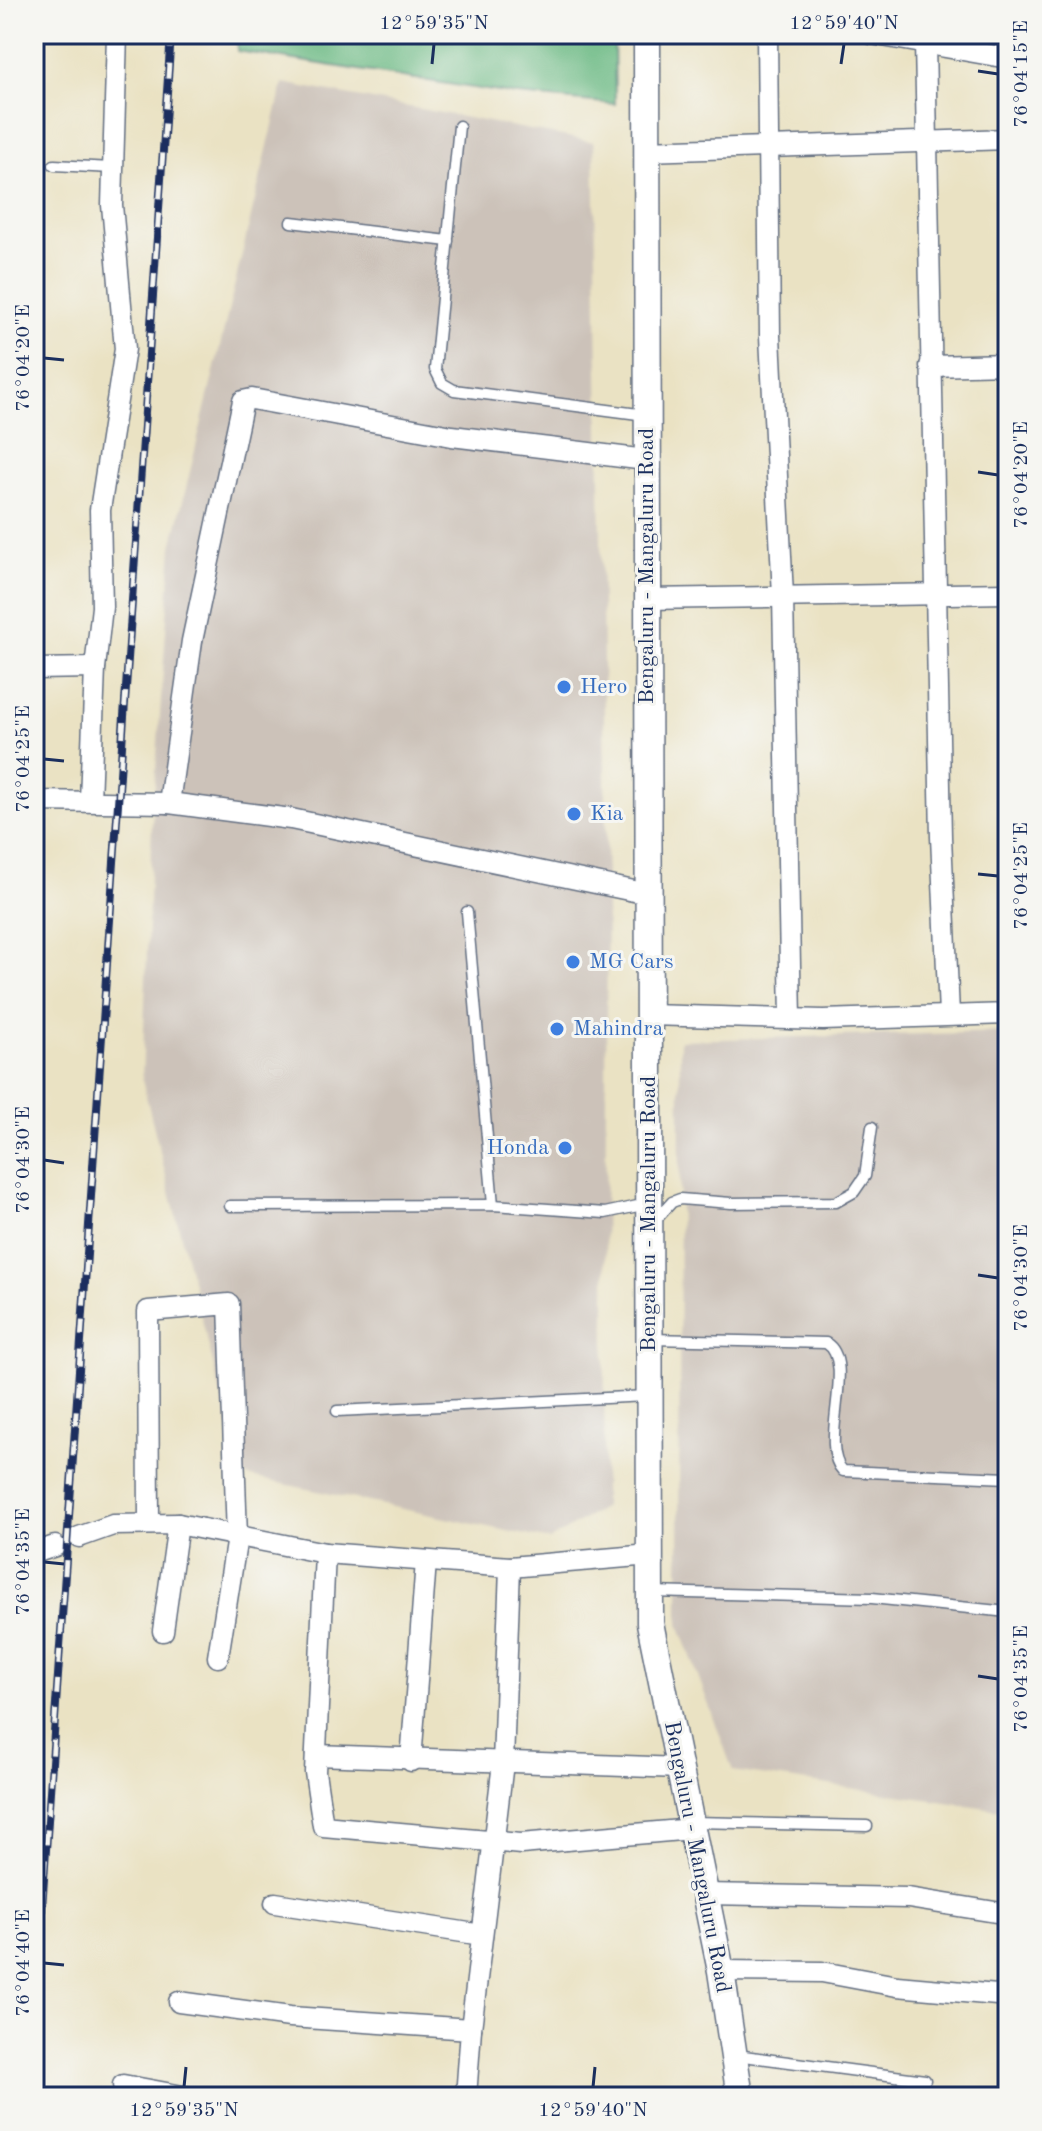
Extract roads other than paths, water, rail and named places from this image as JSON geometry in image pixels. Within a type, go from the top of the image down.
[{"type":"street","points":[[90,801],[95,668],[102,607],[100,510],[125,349],[117,278],[112,168],[117,34]]},
{"type":"street","name":"Bengaluru - Mangaluru Road","points":[[647,34],[650,1623],[721,1971],[740,2097]]},
{"type":"street","points":[[767,34],[770,336],[783,596],[791,1019]]},
{"type":"street","points":[[871,34],[1008,58]]},
{"type":"street","points":[[925,43],[941,837],[949,1014]]},
{"type":"street","points":[[646,151],[1008,139]]},
{"type":"street","points":[[930,366],[1008,364]]},
{"type":"street","points":[[169,803],[192,641],[243,401],[252,399],[452,436],[646,460]]},
{"type":"street","points":[[647,599],[1008,593]]},
{"type":"street","points":[[34,669],[95,668]]},
{"type":"street","points":[[34,801],[169,803],[291,819],[648,894]]},
{"type":"street","points":[[648,1015],[791,1019],[1008,1014]]},
{"type":"street","points":[[149,1524],[148,1311],[229,1304],[237,1537],[218,1657]]},
{"type":"street","points":[[79,1537],[113,1525],[178,1524],[325,1553],[510,1567],[650,1555]]},
{"type":"street","points":[[163,1631],[178,1524]]},
{"type":"street","points":[[34,1553],[55,1546]]},
{"type":"street","points":[[325,1553],[315,1772],[324,1827],[521,1844],[692,1826]]},
{"type":"street","points":[[411,1761],[426,1561]]},
{"type":"street","points":[[466,2097],[471,2029],[503,1763],[510,1567]]},
{"type":"street","points":[[316,1755],[411,1761],[680,1768]]},
{"type":"street","points":[[705,1894],[908,1898],[1008,1914]]},
{"type":"street","points":[[275,1903],[482,1935]]},
{"type":"street","points":[[721,1971],[822,1972],[897,1986],[1008,1996]]},
{"type":"street","points":[[179,2002],[290,2017],[471,2029]]},
{"type":"street","points":[[123,2085],[188,2097]]},
{"type":"lane","points":[[459,126],[435,369],[442,383],[454,390],[646,415]]},
{"type":"lane","points":[[54,165],[112,168]]},
{"type":"lane","points":[[291,222],[448,241]]},
{"type":"lane","points":[[467,912],[493,1205]]},
{"type":"lane","points":[[230,1206],[493,1205],[649,1215],[680,1199],[731,1203],[836,1202],[854,1192],[865,1176],[872,1127]]},
{"type":"lane","points":[[649,1339],[826,1343],[836,1351],[838,1358],[835,1454],[843,1471],[1008,1478]]},
{"type":"lane","points":[[337,1411],[649,1396]]},
{"type":"lane","points":[[650,1592],[872,1598],[1008,1612]]},
{"type":"lane","points":[[692,1826],[867,1826]]},
{"type":"lane","points":[[733,2054],[925,2080]]},
{"type":"railway","points":[[34,2024],[171,34]]},
{"type":"place","name":"Hero","points":[[564,687]]},
{"type":"place","name":"Kia","points":[[574,814]]},
{"type":"place","name":"MG Cars","points":[[573,962]]},
{"type":"place","name":"Mahindra","points":[[557,1029]]},
{"type":"place","name":"Honda","points":[[565,1148]]}]
